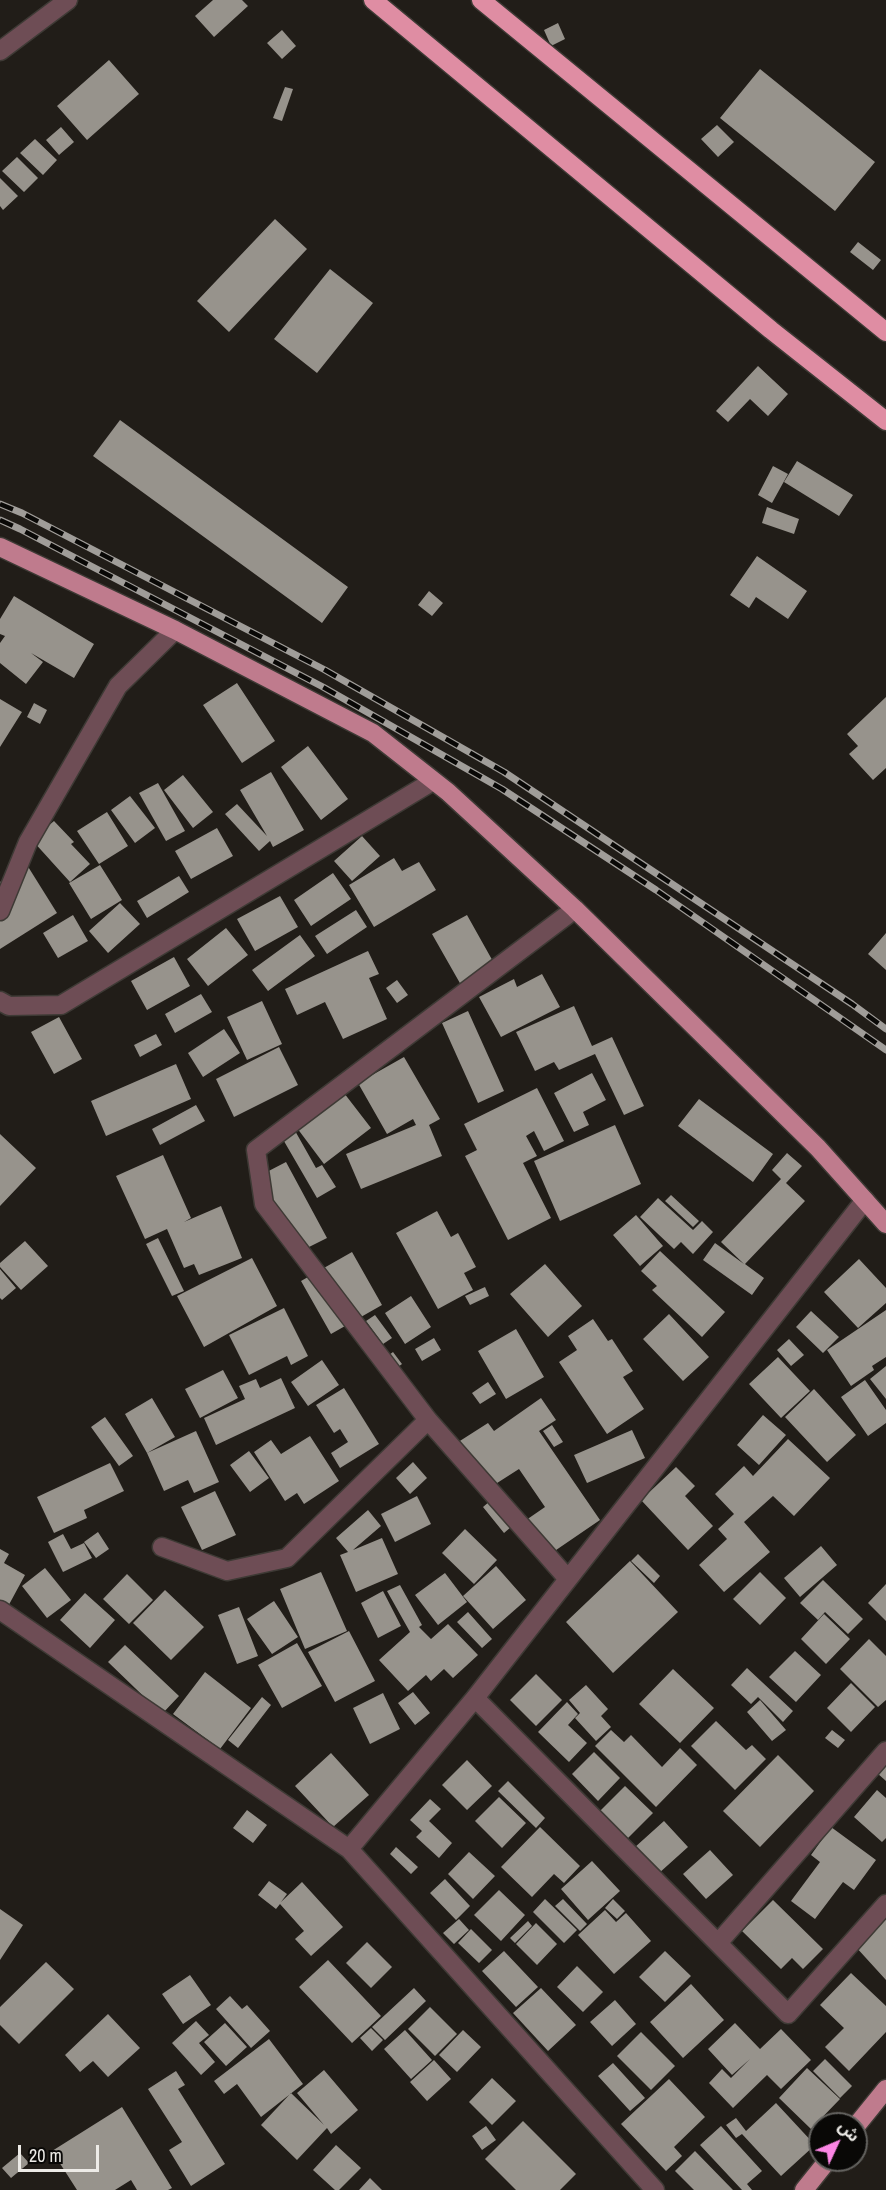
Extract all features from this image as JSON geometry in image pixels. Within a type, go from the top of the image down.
[{"type":"highway","points":[[373,0],[771,330],[886,421]]},
{"type":"highway","points":[[480,0],[886,332]]},
{"type":"main road","points":[[0,547],[175,630],[373,733],[433,781],[575,909],[818,1148],[886,1224]]},
{"type":"main road","points":[[867,2112],[886,2089]]},
{"type":"main road","points":[[804,2190],[818,2172]]},
{"type":"street","points":[[0,51],[68,0]]},
{"type":"street","points":[[0,911],[28,842],[118,686],[175,630]]},
{"type":"street","points":[[0,1001],[9,1006],[61,1005],[433,781]]},
{"type":"street","points":[[568,1580],[428,1420],[264,1204],[256,1150],[575,909]]},
{"type":"street","points":[[349,1849],[475,1698],[865,1200]]},
{"type":"street","points":[[162,1547],[227,1571],[287,1558],[428,1420]]},
{"type":"street","points":[[0,1610],[349,1849],[655,2190]]},
{"type":"street","points":[[475,1698],[788,2014],[886,1904]]},
{"type":"street","points":[[719,1942],[886,1751]]},
{"type":"building","points":[[213,0],[242,0],[248,6],[214,37],[195,16]]},
{"type":"building","points":[[558,23],[565,39],[551,46],[544,30]]},
{"type":"building","points":[[282,30],[296,46],[282,59],[267,43]]},
{"type":"building","points":[[109,60],[139,94],[87,140],[57,106]]},
{"type":"building","points":[[760,69],[875,162],[835,211],[720,118]]},
{"type":"building","points":[[285,87],[293,89],[282,121],[273,118]]},
{"type":"building","points":[[717,125],[734,142],[718,157],[701,139]]},
{"type":"building","points":[[61,127],[74,142],[59,155],[46,140]]},
{"type":"building","points":[[35,139],[57,160],[43,175],[20,153]]},
{"type":"building","points":[[17,157],[38,178],[24,192],[2,171]]},
{"type":"building","points":[[0,178],[18,196],[3,210],[0,206]]},
{"type":"building","points":[[275,219],[307,249],[229,332],[197,301]]},
{"type":"building","points":[[858,242],[881,260],[873,270],[850,252]]},
{"type":"building","points":[[330,269],[373,303],[317,373],[274,339]]},
{"type":"building","points":[[758,366],[788,394],[768,416],[750,399],[728,422],[716,411]]},
{"type":"building","points":[[120,420],[348,587],[322,623],[93,456]]},
{"type":"building","points":[[797,461],[853,495],[839,516],[784,482]]},
{"type":"building","points":[[773,466],[788,474],[772,503],[758,495]]},
{"type":"building","points":[[767,507],[799,519],[794,534],[762,523]]},
{"type":"building","points":[[757,556],[807,591],[788,619],[756,597],[749,608],[730,595]]},
{"type":"building","points":[[429,591],[443,603],[432,616],[418,605]]},
{"type":"building","points":[[14,596],[94,644],[74,678],[31,653],[43,662],[26,684],[0,663],[0,643],[5,636],[0,634],[0,619]]},
{"type":"building","points":[[237,683],[275,741],[242,763],[203,705]]},
{"type":"building","points":[[886,697],[886,768],[873,780],[849,754],[858,746],[847,734]]},
{"type":"building","points":[[0,699],[22,712],[0,747]]},
{"type":"building","points":[[34,703],[47,710],[40,724],[27,717]]},
{"type":"building","points":[[308,746],[348,799],[321,820],[281,767]]},
{"type":"building","points":[[271,772],[304,830],[273,847],[270,841],[259,851],[225,814],[237,804],[267,836],[240,790]]},
{"type":"building","points":[[183,775],[213,812],[193,828],[164,790]]},
{"type":"building","points":[[158,783],[185,831],[166,841],[139,793]]},
{"type":"building","points":[[130,796],[155,828],[135,843],[111,810]]},
{"type":"building","points":[[107,812],[128,846],[99,864],[77,831]]},
{"type":"building","points":[[54,821],[74,842],[71,844],[90,864],[70,882],[32,840]]},
{"type":"building","points":[[217,828],[233,856],[191,879],[175,851]]},
{"type":"building","points":[[362,836],[380,856],[352,881],[334,861]]},
{"type":"building","points":[[394,858],[402,871],[419,862],[436,890],[374,927],[349,885]]},
{"type":"building","points":[[27,865],[57,913],[0,949],[0,882]]},
{"type":"building","points":[[100,865],[122,900],[91,919],[69,883]]},
{"type":"building","points":[[333,873],[351,899],[311,926],[294,900]]},
{"type":"building","points":[[179,876],[189,892],[147,918],[137,901]]},
{"type":"building","points":[[280,896],[298,927],[255,951],[237,919]]},
{"type":"building","points":[[120,903],[140,924],[108,953],[89,931]]},
{"type":"building","points":[[356,910],[367,927],[327,954],[315,936]]},
{"type":"building","points":[[73,915],[88,941],[58,958],[43,933]]},
{"type":"building","points":[[467,915],[495,965],[461,985],[432,934]]},
{"type":"building","points":[[226,928],[248,955],[208,986],[187,959]]},
{"type":"building","points":[[886,933],[886,970],[868,954]]},
{"type":"building","points":[[300,935],[315,956],[268,991],[252,970]]},
{"type":"building","points":[[368,951],[379,974],[369,978],[387,1019],[343,1039],[325,1002],[297,1015],[285,989]]},
{"type":"building","points":[[174,957],[190,986],[147,1010],[131,981]]},
{"type":"building","points":[[542,974],[560,1007],[501,1037],[479,997],[514,979],[517,987]]},
{"type":"building","points":[[397,980],[408,995],[397,1003],[386,988]]},
{"type":"building","points":[[201,994],[212,1012],[175,1033],[165,1014]]},
{"type":"building","points":[[262,1001],[282,1044],[247,1060],[227,1017]]},
{"type":"building","points":[[574,1006],[592,1046],[612,1037],[644,1106],[624,1115],[595,1054],[559,1070],[554,1062],[535,1071],[516,1032]]},
{"type":"building","points":[[468,1011],[504,1091],[478,1103],[442,1023]]},
{"type":"building","points":[[59,1017],[82,1059],[54,1074],[31,1032]]},
{"type":"building","points":[[224,1029],[240,1053],[203,1077],[188,1053]]},
{"type":"building","points":[[156,1034],[162,1045],[140,1057],[134,1045]]},
{"type":"building","points":[[279,1047],[298,1085],[234,1117],[216,1079]]},
{"type":"building","points":[[404,1057],[440,1119],[429,1125],[442,1156],[361,1189],[346,1154],[416,1125],[413,1119],[387,1134],[358,1083]]},
{"type":"building","points":[[176,1064],[191,1099],[106,1136],[91,1101]]},
{"type":"building","points":[[592,1073],[606,1100],[583,1112],[589,1125],[574,1132],[554,1093]]},
{"type":"building","points":[[537,1088],[564,1141],[544,1151],[534,1131],[526,1136],[537,1156],[523,1163],[551,1218],[508,1240],[465,1156],[477,1150],[464,1124]]},
{"type":"building","points":[[344,1093],[371,1128],[324,1164],[297,1128]]},
{"type":"building","points":[[699,1099],[773,1154],[753,1182],[678,1126]]},
{"type":"building","points":[[196,1105],[205,1121],[160,1145],[152,1129]]},
{"type":"building","points":[[615,1125],[641,1184],[560,1221],[534,1161]]},
{"type":"building","points":[[294,1129],[316,1168],[322,1165],[336,1187],[317,1198],[281,1136]]},
{"type":"building","points":[[0,1134],[36,1168],[0,1206]]},
{"type":"building","points":[[787,1153],[802,1166],[786,1183],[805,1201],[745,1264],[764,1278],[752,1295],[703,1260],[715,1243],[744,1264],[721,1242],[781,1179],[772,1170]]},
{"type":"building","points":[[163,1155],[191,1218],[184,1222],[221,1206],[242,1258],[199,1275],[194,1264],[184,1268],[167,1229],[145,1239],[116,1176]]},
{"type":"building","points":[[286,1162],[327,1238],[295,1254],[259,1176]]},
{"type":"building","points":[[671,1195],[699,1221],[693,1227],[665,1201]]},
{"type":"building","points":[[658,1198],[693,1230],[702,1221],[713,1232],[693,1254],[681,1242],[674,1249],[640,1217]]},
{"type":"building","points":[[437,1211],[451,1237],[458,1233],[476,1267],[464,1273],[473,1290],[438,1309],[396,1233]]},
{"type":"building","points":[[636,1215],[663,1246],[640,1266],[613,1235]]},
{"type":"building","points":[[158,1238],[184,1291],[172,1296],[146,1244]]},
{"type":"building","points":[[25,1241],[48,1266],[21,1290],[0,1267],[0,1263]]},
{"type":"building","points":[[660,1251],[725,1312],[702,1337],[652,1290],[657,1286],[641,1271]]},
{"type":"building","points":[[352,1252],[382,1305],[331,1334],[301,1281]]},
{"type":"building","points":[[252,1258],[277,1306],[204,1347],[177,1296]]},
{"type":"building","points":[[859,1259],[886,1288],[886,1303],[858,1328],[824,1292]]},
{"type":"building","points":[[545,1264],[582,1306],[548,1337],[510,1294]]},
{"type":"building","points":[[0,1269],[16,1288],[2,1300],[0,1298]]},
{"type":"building","points":[[485,1287],[489,1296],[470,1305],[465,1296]]},
{"type":"building","points":[[411,1296],[431,1327],[405,1344],[385,1313]]},
{"type":"building","points":[[284,1308],[308,1356],[291,1365],[287,1356],[249,1375],[229,1335]]},
{"type":"building","points":[[886,1310],[886,1357],[872,1366],[874,1370],[851,1386],[827,1350]]},
{"type":"building","points":[[811,1311],[839,1337],[823,1353],[796,1327]]},
{"type":"building","points":[[669,1314],[709,1357],[683,1381],[643,1339]]},
{"type":"building","points":[[375,1315],[392,1338],[383,1344],[366,1321]]},
{"type":"building","points":[[593,1319],[608,1341],[612,1339],[633,1371],[623,1377],[644,1409],[607,1434],[559,1362],[577,1350],[568,1336]]},
{"type":"building","points":[[516,1329],[544,1377],[506,1399],[478,1351]]},
{"type":"building","points":[[434,1338],[441,1350],[422,1361],[415,1349]]},
{"type":"building","points":[[789,1339],[804,1355],[791,1366],[777,1350]]},
{"type":"building","points":[[393,1352],[402,1364],[386,1376],[377,1364]]},
{"type":"building","points":[[778,1357],[810,1391],[781,1418],[749,1384]]},
{"type":"building","points":[[322,1360],[339,1385],[308,1406],[291,1382]]},
{"type":"building","points":[[886,1366],[886,1399],[870,1379]]},
{"type":"building","points":[[223,1370],[238,1398],[200,1418],[185,1389]]},
{"type":"building","points":[[281,1378],[295,1408],[216,1445],[204,1418],[245,1399],[239,1386],[256,1379],[260,1388]]},
{"type":"building","points":[[865,1380],[886,1410],[886,1423],[868,1436],[841,1397]]},
{"type":"building","points":[[488,1382],[496,1394],[480,1404],[472,1393]]},
{"type":"building","points":[[344,1388],[379,1444],[340,1468],[331,1453],[348,1442],[340,1429],[334,1433],[316,1405]]},
{"type":"building","points":[[814,1389],[856,1435],[827,1462],[785,1417]]},
{"type":"building","points":[[152,1398],[175,1437],[147,1453],[125,1414]]},
{"type":"building","points":[[541,1398],[556,1420],[539,1431],[600,1520],[540,1561],[516,1527],[545,1507],[519,1469],[483,1492],[452,1446],[488,1423],[494,1431]]},
{"type":"building","points":[[763,1415],[786,1435],[759,1465],[737,1445]]},
{"type":"building","points":[[105,1417],[133,1456],[119,1466],[91,1427]]},
{"type":"building","points":[[552,1425],[563,1442],[554,1447],[543,1431]]},
{"type":"building","points":[[632,1430],[645,1458],[587,1483],[574,1455]]},
{"type":"building","points":[[196,1431],[219,1482],[194,1493],[188,1480],[164,1491],[147,1453]]},
{"type":"building","points":[[310,1436],[339,1481],[304,1504],[297,1493],[285,1501],[254,1452],[271,1440],[281,1454]]},
{"type":"building","points":[[788,1439],[830,1478],[794,1516],[773,1496],[744,1522],[770,1552],[724,1592],[699,1565],[727,1539],[718,1529],[734,1514],[715,1494],[744,1466],[753,1476]]},
{"type":"building","points":[[249,1451],[269,1478],[250,1492],[230,1465]]},
{"type":"building","points":[[413,1462],[427,1478],[410,1494],[396,1478]]},
{"type":"building","points":[[110,1463],[124,1491],[84,1510],[87,1518],[54,1533],[37,1497]]},
{"type":"building","points":[[676,1467],[695,1486],[685,1496],[713,1526],[688,1550],[641,1500]]},
{"type":"building","points":[[215,1491],[236,1535],[202,1550],[181,1507]]},
{"type":"building","points":[[497,1495],[518,1521],[504,1533],[483,1507]]},
{"type":"building","points":[[417,1496],[431,1524],[395,1542],[381,1514]]},
{"type":"building","points":[[368,1510],[381,1526],[353,1550],[382,1538],[398,1574],[356,1592],[340,1555],[348,1552],[336,1538]]},
{"type":"building","points":[[465,1529],[497,1560],[474,1584],[442,1553]]},
{"type":"building","points":[[98,1532],[109,1549],[96,1558],[84,1542]]},
{"type":"building","points":[[63,1534],[71,1549],[84,1543],[92,1558],[63,1572],[48,1542]]},
{"type":"building","points":[[821,1546],[837,1565],[800,1597],[784,1578]]},
{"type":"building","points":[[0,1549],[9,1554],[4,1563],[25,1575],[5,1612],[0,1609]]},
{"type":"building","points":[[638,1554],[660,1576],[654,1583],[631,1561]]},
{"type":"building","points":[[630,1561],[678,1612],[613,1673],[566,1622]]},
{"type":"building","points":[[496,1566],[526,1600],[493,1629],[463,1596]]},
{"type":"building","points":[[45,1568],[71,1600],[47,1618],[22,1586]]},
{"type":"building","points":[[321,1572],[347,1631],[305,1649],[280,1589]]},
{"type":"building","points":[[760,1572],[786,1598],[760,1625],[733,1599]]},
{"type":"building","points":[[445,1573],[467,1602],[438,1625],[415,1595]]},
{"type":"building","points":[[127,1574],[153,1600],[129,1624],[103,1599]]},
{"type":"building","points":[[823,1580],[863,1619],[848,1634],[825,1612],[818,1620],[800,1603]]},
{"type":"building","points":[[886,1584],[886,1621],[868,1603]]},
{"type":"building","points":[[400,1585],[422,1625],[419,1627],[431,1639],[448,1624],[478,1655],[453,1678],[444,1669],[431,1681],[426,1675],[408,1691],[379,1660],[410,1632],[387,1591]]},
{"type":"building","points":[[165,1590],[204,1627],[171,1660],[133,1623]]},
{"type":"building","points":[[383,1591],[401,1626],[378,1638],[361,1603]]},
{"type":"building","points":[[85,1593],[115,1620],[90,1648],[60,1620]]},
{"type":"building","points":[[274,1601],[298,1637],[272,1654],[247,1619]]},
{"type":"building","points":[[239,1607],[258,1656],[237,1664],[218,1615]]},
{"type":"building","points":[[468,1612],[492,1639],[482,1648],[457,1622]]},
{"type":"building","points":[[824,1614],[850,1639],[826,1664],[801,1639]]},
{"type":"building","points":[[349,1631],[375,1681],[335,1702],[308,1652]]},
{"type":"building","points":[[869,1639],[886,1656],[886,1700],[878,1707],[840,1669]]},
{"type":"building","points":[[297,1643],[322,1686],[282,1708],[258,1665]]},
{"type":"building","points":[[125,1645],[179,1696],[162,1714],[108,1662]]},
{"type":"building","points":[[795,1651],[821,1675],[796,1702],[769,1677]]},
{"type":"building","points":[[747,1668],[793,1711],[783,1722],[758,1697],[751,1704],[731,1685]]},
{"type":"building","points":[[673,1669],[714,1708],[680,1743],[639,1704]]},
{"type":"building","points":[[205,1672],[251,1708],[220,1749],[173,1714]]},
{"type":"building","points":[[536,1674],[562,1700],[536,1726],[510,1700]]},
{"type":"building","points":[[851,1683],[875,1707],[851,1732],[827,1708]]},
{"type":"building","points":[[586,1685],[608,1709],[601,1716],[611,1727],[596,1741],[575,1718],[580,1713],[569,1700]]},
{"type":"building","points":[[413,1692],[430,1713],[415,1725],[398,1703]]},
{"type":"building","points":[[383,1693],[400,1729],[370,1744],[353,1708]]},
{"type":"building","points":[[262,1697],[271,1705],[238,1748],[228,1740]]},
{"type":"building","points":[[760,1700],[786,1730],[772,1741],[747,1712]]},
{"type":"building","points":[[567,1702],[578,1714],[568,1725],[587,1743],[569,1762],[538,1732]]},
{"type":"building","points":[[716,1721],[746,1750],[752,1745],[766,1759],[735,1790],[691,1746]]},
{"type":"building","points":[[611,1730],[624,1742],[631,1735],[662,1767],[680,1748],[697,1765],[656,1807],[595,1746]]},
{"type":"building","points":[[832,1730],[845,1740],[838,1748],[825,1738]]},
{"type":"building","points":[[594,1752],[620,1778],[598,1801],[572,1774]]},
{"type":"building","points":[[331,1753],[369,1795],[333,1827],[295,1786]]},
{"type":"building","points":[[778,1755],[814,1791],[760,1847],[723,1811]]},
{"type":"building","points":[[467,1760],[492,1786],[467,1810],[442,1785]]},
{"type":"building","points":[[886,1763],[886,1781],[877,1773]]},
{"type":"building","points":[[508,1781],[545,1818],[536,1828],[498,1791]]},
{"type":"building","points":[[625,1786],[653,1813],[627,1839],[600,1811]]},
{"type":"building","points":[[877,1790],[886,1798],[886,1838],[882,1842],[854,1817]]},
{"type":"building","points":[[499,1797],[526,1823],[502,1848],[475,1821]]},
{"type":"building","points":[[430,1799],[441,1809],[429,1821],[452,1843],[439,1858],[416,1837],[422,1831],[410,1820]]},
{"type":"building","points":[[247,1810],[267,1825],[253,1843],[233,1828]]},
{"type":"building","points":[[664,1821],[688,1847],[658,1874],[634,1848]]},
{"type":"building","points":[[540,1827],[580,1866],[564,1883],[554,1874],[532,1897],[501,1867]]},
{"type":"building","points":[[831,1827],[876,1860],[854,1890],[843,1882],[815,1919],[791,1901],[820,1862],[811,1855]]},
{"type":"building","points":[[396,1847],[418,1867],[411,1874],[390,1854]]},
{"type":"building","points":[[710,1850],[733,1875],[706,1899],[683,1874]]},
{"type":"building","points":[[469,1852],[495,1876],[473,1899],[448,1874]]},
{"type":"building","points":[[592,1861],[620,1891],[588,1920],[561,1889]]},
{"type":"building","points":[[445,1879],[470,1906],[456,1920],[430,1893]]},
{"type":"building","points":[[269,1881],[287,1894],[281,1902],[302,1882],[343,1927],[311,1956],[295,1939],[304,1931],[280,1904],[276,1909],[258,1895]]},
{"type":"building","points":[[499,1890],[525,1915],[501,1941],[474,1915]]},
{"type":"building","points":[[545,1899],[577,1930],[564,1943],[533,1912]]},
{"type":"building","points":[[563,1899],[587,1924],[580,1931],[555,1906]]},
{"type":"building","points":[[613,1899],[625,1911],[617,1919],[605,1908]]},
{"type":"building","points":[[773,1900],[823,1949],[803,1969],[792,1958],[781,1969],[742,1931]]},
{"type":"building","points":[[0,1909],[23,1925],[0,1960]]},
{"type":"building","points":[[605,1910],[616,1922],[626,1913],[651,1941],[614,1974],[578,1935]]},
{"type":"building","points":[[886,1918],[886,1980],[855,1946]]},
{"type":"building","points":[[459,1919],[469,1930],[454,1944],[443,1933]]},
{"type":"building","points":[[528,1921],[532,1926],[515,1943],[510,1938]]},
{"type":"building","points":[[536,1923],[557,1944],[537,1965],[516,1944]]},
{"type":"building","points":[[471,1929],[492,1950],[479,1963],[458,1943]]},
{"type":"building","points":[[367,1942],[392,1967],[371,1988],[346,1963]]},
{"type":"building","points":[[504,1951],[538,1987],[516,2007],[482,1971]]},
{"type":"building","points":[[665,1951],[691,1976],[665,2002],[639,1977]]},
{"type":"building","points":[[328,1960],[381,2016],[352,2043],[299,1987]]},
{"type":"building","points":[[46,1962],[74,1989],[19,2044],[0,2025],[0,2007]]},
{"type":"building","points":[[577,1966],[603,1992],[583,2012],[557,1987]]},
{"type":"building","points":[[851,1973],[886,2006],[886,2032],[849,2071],[825,2047],[844,2028],[820,2005]]},
{"type":"building","points":[[190,1975],[211,2005],[183,2024],[162,1994]]},
{"type":"building","points":[[691,1984],[724,2020],[683,2058],[650,2022]]},
{"type":"building","points":[[414,1988],[426,2001],[385,2040],[372,2027]]},
{"type":"building","points":[[541,1988],[576,2025],[548,2051],[513,2013]]},
{"type":"building","points":[[230,1996],[242,2009],[247,2005],[270,2031],[251,2048],[216,2009]]},
{"type":"building","points":[[615,2000],[636,2024],[612,2046],[590,2022]]},
{"type":"building","points":[[430,2007],[457,2034],[435,2056],[408,2029]]},
{"type":"building","points":[[108,2014],[140,2048],[108,2077],[93,2061],[80,2072],[65,2055]]},
{"type":"building","points":[[196,2021],[209,2035],[199,2043],[215,2062],[201,2075],[172,2043]]},
{"type":"building","points":[[225,2023],[247,2047],[226,2066],[204,2042]]},
{"type":"building","points":[[735,2023],[760,2049],[781,2029],[811,2060],[781,2089],[767,2075],[733,2108],[709,2083],[722,2069],[731,2078],[750,2059],[732,2075],[708,2049]]},
{"type":"building","points":[[371,2028],[383,2040],[372,2051],[360,2038]]},
{"type":"building","points":[[405,2030],[432,2060],[411,2079],[384,2049]]},
{"type":"building","points":[[463,2030],[481,2047],[457,2072],[439,2055]]},
{"type":"building","points":[[641,2032],[675,2066],[651,2090],[617,2056]]},
{"type":"building","points":[[269,2039],[303,2084],[261,2117],[237,2084],[224,2094],[214,2081]]},
{"type":"building","points":[[825,2059],[852,2086],[840,2098],[813,2071]]},
{"type":"building","points":[[434,2060],[451,2079],[427,2101],[410,2082]]},
{"type":"building","points":[[613,2063],[645,2098],[630,2111],[598,2076]]},
{"type":"building","points":[[807,2068],[840,2099],[827,2112],[808,2112],[808,2126],[779,2098]]},
{"type":"building","points":[[324,2070],[358,2110],[331,2134],[327,2128],[297,2160],[261,2125],[291,2093],[324,2125],[297,2093]]},
{"type":"building","points":[[176,2071],[185,2085],[178,2089],[225,2164],[191,2186],[169,2150],[182,2142],[148,2089]]},
{"type":"building","points":[[492,2078],[516,2101],[492,2125],[469,2102]]},
{"type":"building","points":[[669,2079],[705,2117],[674,2147],[682,2156],[666,2171],[621,2124]]},
{"type":"building","points":[[776,2103],[808,2137],[808,2151],[781,2176],[742,2134],[736,2138],[726,2125],[736,2118],[746,2131]]},
{"type":"building","points":[[122,2107],[172,2188],[137,2190],[131,2180],[115,2190],[77,2190],[52,2151]]},
{"type":"building","points":[[523,2121],[576,2174],[560,2190],[516,2190],[485,2159]]},
{"type":"building","points":[[486,2126],[496,2140],[482,2150],[472,2136]]},
{"type":"building","points":[[721,2126],[762,2171],[747,2184],[752,2190],[742,2190],[700,2145]]},
{"type":"building","points":[[336,2145],[361,2168],[339,2190],[335,2190],[313,2170]]},
{"type":"building","points":[[695,2151],[733,2190],[694,2190],[675,2171]]},
{"type":"building","points":[[20,2153],[29,2163],[11,2178],[2,2168]]},
{"type":"building","points":[[370,2178],[382,2190],[359,2190]]},
{"type":"railway","points":[[0,504],[22,513],[325,670],[504,772],[886,1029]]},
{"type":"railway","points":[[0,520],[323,687],[502,789],[656,890],[886,1050]]}]
